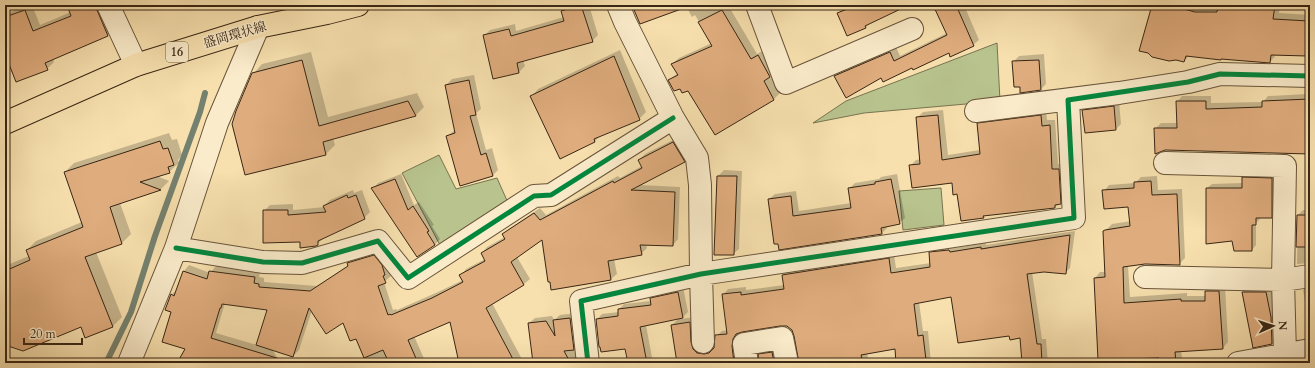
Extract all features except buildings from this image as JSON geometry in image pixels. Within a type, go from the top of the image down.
[{"type":"main road","name":"盛岡環状線","points":[[5,123],[136,65],[258,27],[358,5]]},
{"type":"street","points":[[108,5],[136,65]]},
{"type":"street","points":[[618,5],[624,22],[673,118],[697,158],[700,185],[703,342]]},
{"type":"street","points":[[757,5],[786,83],[912,29]]},
{"type":"street","points":[[129,363],[176,248],[217,123],[258,27]]},
{"type":"street","points":[[976,112],[1188,82],[1220,74],[1310,76]]},
{"type":"street","points":[[588,363],[581,301],[701,274],[1074,218],[1068,100]]},
{"type":"street","points":[[176,248],[263,262],[302,263],[378,241],[408,278],[534,196],[551,196],[673,118]]},
{"type":"street","points":[[1165,163],[1285,166],[1283,280],[1285,354]]},
{"type":"street","points":[[1145,277],[1283,280],[1310,276]]},
{"type":"street","points":[[747,363],[744,344],[782,338],[787,363]]},
{"type":"street","points":[[1238,363],[1310,350]]},
{"type":"green space","points":[[997,43],[1000,101],[864,113],[813,123],[846,101]]},
{"type":"green space","points":[[439,155],[456,189],[497,178],[509,205],[441,247],[402,173]]},
{"type":"green space","points":[[941,188],[944,225],[903,230],[899,191]]},
{"type":"waterway","points":[[106,363],[131,312],[155,236],[200,112],[205,93]]},
{"type":"cycle path","points":[[588,363],[581,301],[701,274],[1074,218],[1068,100],[1188,82],[1220,74],[1310,76]]},
{"type":"cycle path","points":[[176,248],[263,262],[302,263],[378,241],[408,278],[534,196],[551,195],[673,118]]}]
